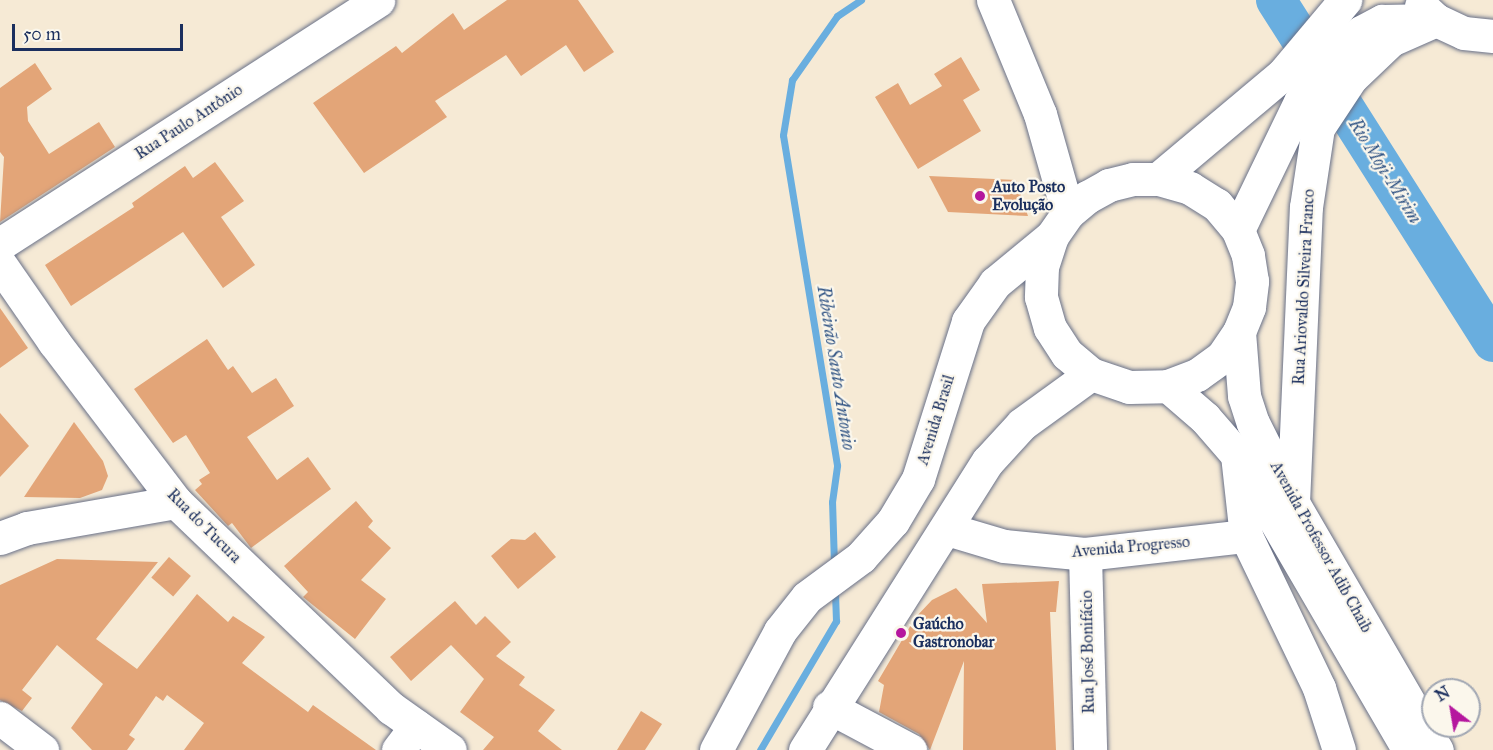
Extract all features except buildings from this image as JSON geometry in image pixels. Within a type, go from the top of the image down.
[{"type":"main road","name":"Rua Paulo Antônio","points":[[0,244],[378,0]]},
{"type":"main road","points":[[993,0],[1040,114],[1060,225]]},
{"type":"main road","points":[[1238,230],[1309,115],[1345,0]]},
{"type":"main road","points":[[1158,179],[1283,74],[1334,36],[1426,10],[1464,33],[1493,36]]},
{"type":"main road","name":"Rua Ariovaldo Silveira Franco","points":[[1293,502],[1309,115],[1426,10]]},
{"type":"main road","points":[[1133,179],[1158,179],[1190,188],[1217,205],[1238,230],[1248,255],[1252,281],[1249,307],[1239,332],[1214,363],[1197,375],[1168,386],[1129,387],[1091,374],[1067,354],[1050,328],[1041,297],[1042,266],[1060,225],[1087,197],[1109,185],[1133,179]]},
{"type":"main road","name":"Avenida Brasil","points":[[716,750],[762,661],[807,597],[861,557],[893,521],[918,478],[968,321],[995,283],[1060,225]]},
{"type":"main road","name":"Rua do Tucura","points":[[0,264],[54,342],[176,502],[391,708],[407,738],[450,750]]},
{"type":"main road","name":"Avenida Professor Adib Chaib","points":[[1239,332],[1244,396],[1253,423],[1293,502],[1437,750]]},
{"type":"main road","points":[[805,750],[829,707],[947,529],[988,461],[1022,424],[1091,374]]},
{"type":"main road","name":"Avenida Professor Adib Chaib","points":[[1168,386],[1205,418],[1237,455],[1409,750]]},
{"type":"main road","points":[[1237,455],[1246,536],[1319,688],[1339,750]]},
{"type":"main road","points":[[0,538],[27,528],[176,502]]},
{"type":"main road","name":"Avenida Progresso","points":[[947,529],[1004,546],[1084,554],[1246,536]]},
{"type":"main road","name":"Rua José Bonifácio","points":[[1084,554],[1090,750]]},
{"type":"main road","points":[[829,707],[910,750]]},
{"type":"main road","points":[[0,718],[42,750]]},
{"type":"waterway","name":"Ribeirão Santo Antonio","points":[[834,564],[832,502],[837,465],[783,135],[792,80],[837,16],[861,0]]},
{"type":"waterway","name":"Rio Moji-Mirim","points":[[1276,0],[1493,342]]},
{"type":"waterway","name":"Ribeirão Santo Antonio","points":[[760,750],[836,621],[835,590]]},
{"type":"place","name":"Auto Posto Evolução","points":[[980,196]]},
{"type":"place","name":"Gaúcho Gastronobar","points":[[901,633]]}]
